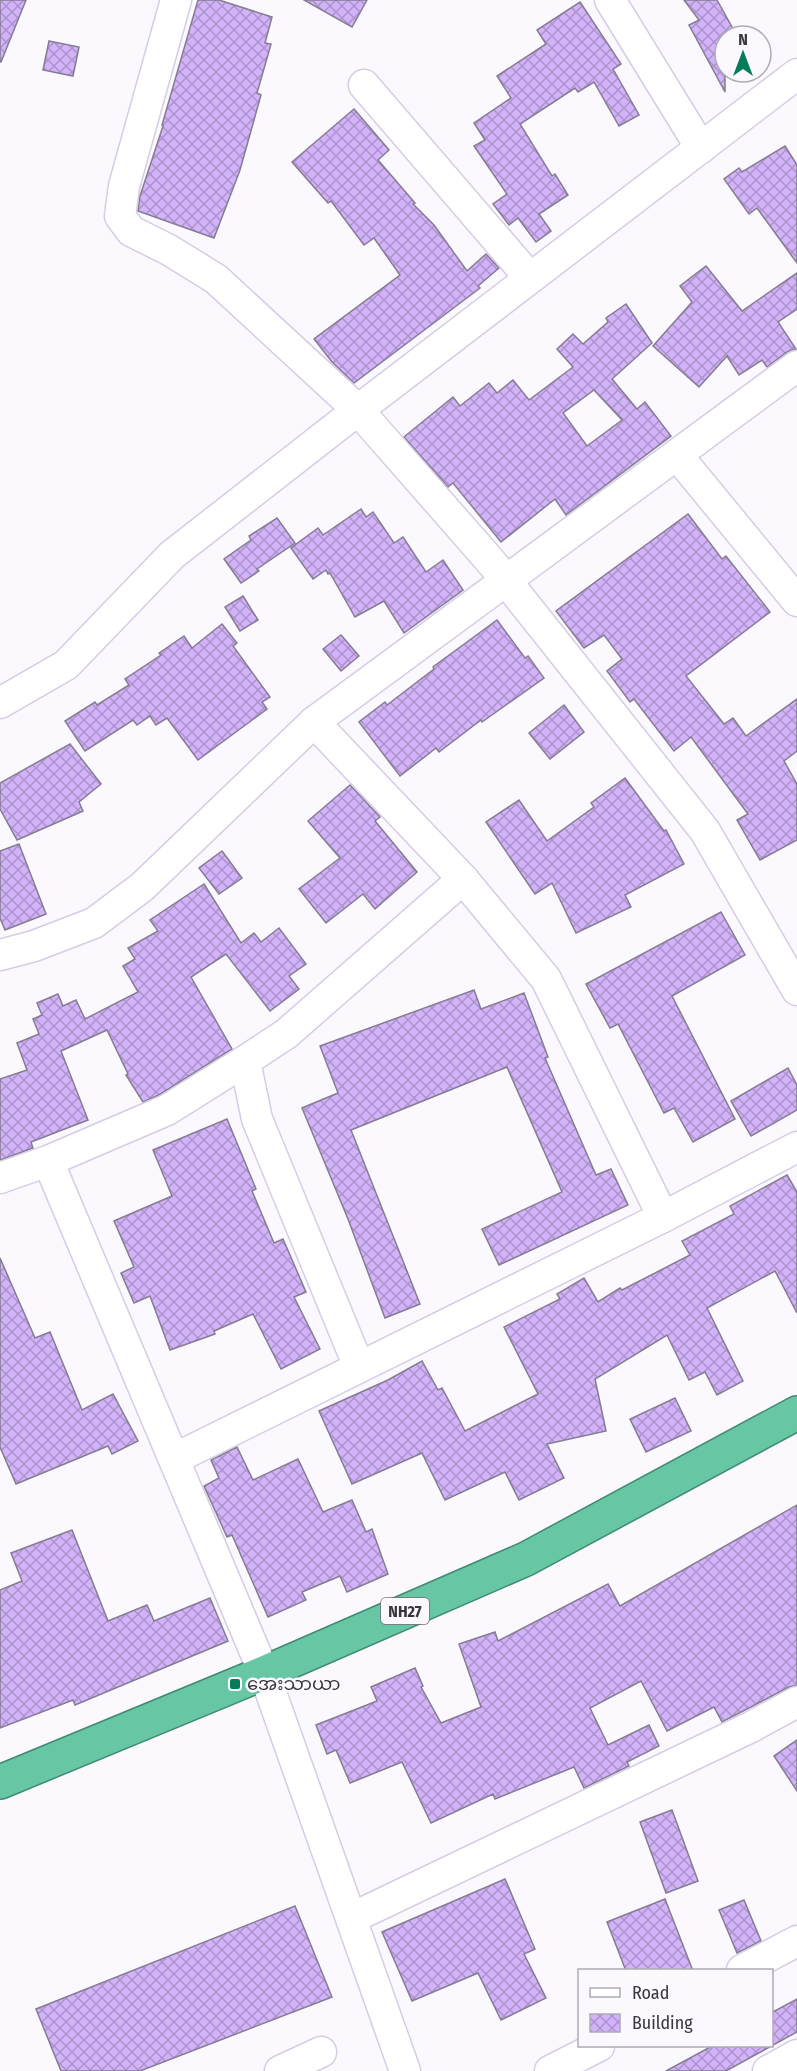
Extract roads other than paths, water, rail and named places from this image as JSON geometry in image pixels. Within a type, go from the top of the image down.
[{"type":"highway","name":"NH27","points":[[0,1782],[264,1673],[526,1559],[797,1413]]},
{"type":"street","points":[[176,0],[124,186],[120,216],[131,231],[170,250],[216,279],[358,410],[506,580],[705,831],[797,990]]},
{"type":"street","points":[[610,0],[701,148]]},
{"type":"street","points":[[0,703],[66,665],[172,555],[797,74]]},
{"type":"street","points":[[364,85],[530,278]]},
{"type":"street","points":[[0,955],[94,923],[104,916],[141,887],[314,722],[797,366]]},
{"type":"street","points":[[677,454],[797,601]]},
{"type":"street","points":[[314,722],[463,879],[546,979],[663,1217]]},
{"type":"street","points":[[0,1178],[48,1161],[167,1110],[245,1061],[286,1034],[463,879]]},
{"type":"street","points":[[245,1061],[257,1119],[359,1367]]},
{"type":"street","points":[[174,1459],[663,1217],[797,1147]]},
{"type":"street","points":[[48,1161],[264,1673],[405,2071]]},
{"type":"street","points":[[352,1918],[740,1732],[797,1702]]},
{"type":"street","points":[[746,1969],[797,1941]]},
{"type":"street","points":[[550,2071],[597,2047]]},
{"type":"street","points":[[280,2071],[321,2052]]},
{"type":"street","points":[[768,2071],[797,2055]]},
{"type":"place","name":"အေးသာယာ","points":[[235,1684]]}]
